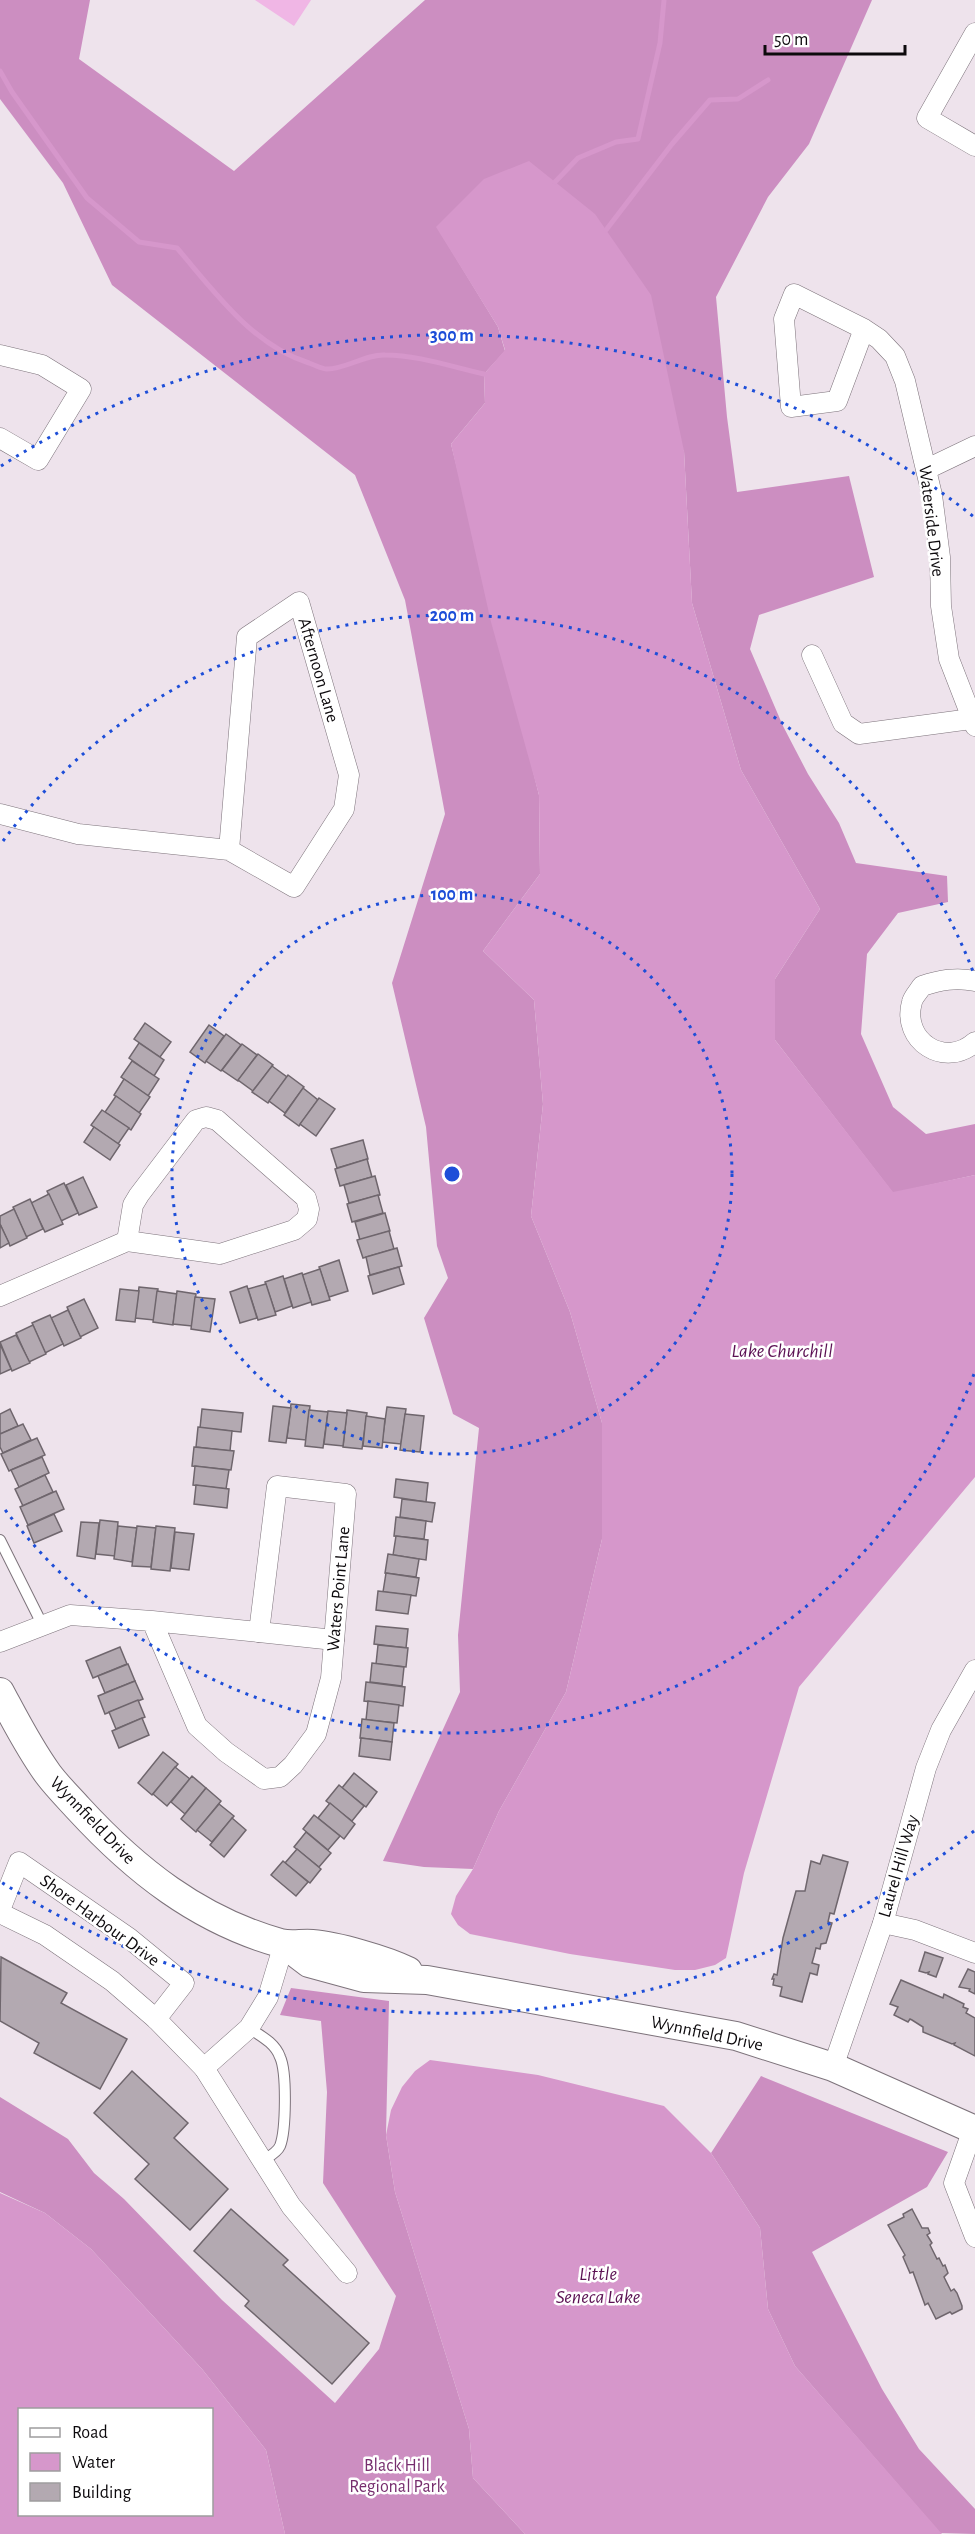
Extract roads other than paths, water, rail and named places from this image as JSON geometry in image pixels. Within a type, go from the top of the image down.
[{"type":"street","points":[[975,33],[927,118],[975,146]]},
{"type":"street","name":"Waterside Drive","points":[[864,329],[837,401],[791,407],[784,319],[794,294],[864,329],[879,339],[895,356],[905,381],[927,470],[940,557],[941,606],[949,659],[973,722]]},
{"type":"street","points":[[0,355],[42,365],[81,389],[39,460],[0,438]]},
{"type":"street","points":[[927,470],[975,446]]},
{"type":"street","name":"Afternoon Lane","points":[[0,814],[78,834],[229,850],[294,887],[344,809],[349,775],[299,602],[247,637],[229,850]]},
{"type":"street","points":[[812,655],[843,723],[859,734],[973,722]]},
{"type":"street","points":[[975,981],[963,978],[942,979],[922,986],[912,1002],[912,1020],[917,1036],[930,1049],[949,1053],[971,1046],[975,1042]]},
{"type":"street","points":[[0,1296],[127,1241],[220,1254],[294,1230],[307,1219],[309,1209],[306,1198],[218,1120],[206,1117],[196,1120],[139,1194],[133,1205],[127,1241]]},
{"type":"street","name":"Waters Point Lane","points":[[152,1621],[197,1726],[226,1752],[264,1779],[280,1777],[294,1765],[316,1734],[331,1678],[346,1494],[277,1486],[259,1632]]},
{"type":"street","points":[[0,1642],[70,1615],[334,1640]]},
{"type":"street","name":"Laurel Hill Way","points":[[833,2067],[882,1923],[926,1768],[941,1730],[975,1670]]},
{"type":"street","name":"Wynnfield Drive","points":[[0,1692],[24,1739],[49,1776],[113,1846],[156,1882],[240,1930],[284,1944],[313,1944],[390,1962],[427,1980],[736,2036],[833,2067],[974,2130]]},
{"type":"street","name":"Shore Harbour Drive","points":[[156,2019],[184,1983],[129,1938],[19,1862],[0,1911],[45,1935],[112,1981],[156,2019],[204,2068],[291,2206],[346,2273]]},
{"type":"street","points":[[882,1923],[915,1930],[975,1953]]},
{"type":"street","points":[[204,2068],[249,2028],[268,1997],[284,1944]]},
{"type":"street","points":[[974,2130],[954,2182],[975,2237]]},
{"type":"lane","points":[[0,1540],[43,1626]]},
{"type":"lane","points":[[249,2028],[269,2042],[280,2056],[284,2073],[283,2136],[279,2150],[262,2161]]},
{"type":"water","name":"Lake Churchill","points":[[529,161],[595,214],[651,295],[684,451],[692,603],[741,770],[820,909],[775,979],[775,1040],[893,1192],[975,1175],[975,1477],[799,1687],[744,1873],[726,1958],[715,1965],[695,1970],[675,1970],[570,1954],[470,1934],[458,1925],[451,1914],[456,1896],[473,1869],[499,1811],[566,1692],[602,1539],[602,1423],[570,1312],[531,1216],[543,1104],[534,1000],[483,951],[540,874],[539,795],[491,622],[451,444],[485,403],[484,374],[505,350],[498,327],[436,227],[484,179]]},
{"type":"water","name":"Little Seneca Lake","points":[[430,2060],[538,2075],[664,2106],[711,2153],[760,2228],[768,2309],[795,2366],[942,2534],[525,2534],[473,2478],[469,2429],[395,2192],[386,2135],[391,2110],[402,2087],[415,2071]]},
{"type":"water","points":[[0,2193],[45,2213],[91,2249],[202,2369],[266,2450],[285,2534],[0,2534]]},
{"type":"waterway","points":[[555,182],[578,158],[616,142],[638,139],[660,43],[664,0]]},
{"type":"waterway","points":[[0,71],[12,92],[87,198],[139,242],[177,248],[220,299],[270,344],[289,355],[325,369],[385,355],[422,359],[484,374]]},
{"type":"waterway","points":[[606,230],[672,144],[710,100],[738,99],[768,80]]},
{"type":"park label","name":"Black Hill Regional Park","points":[[397,2475]]}]
